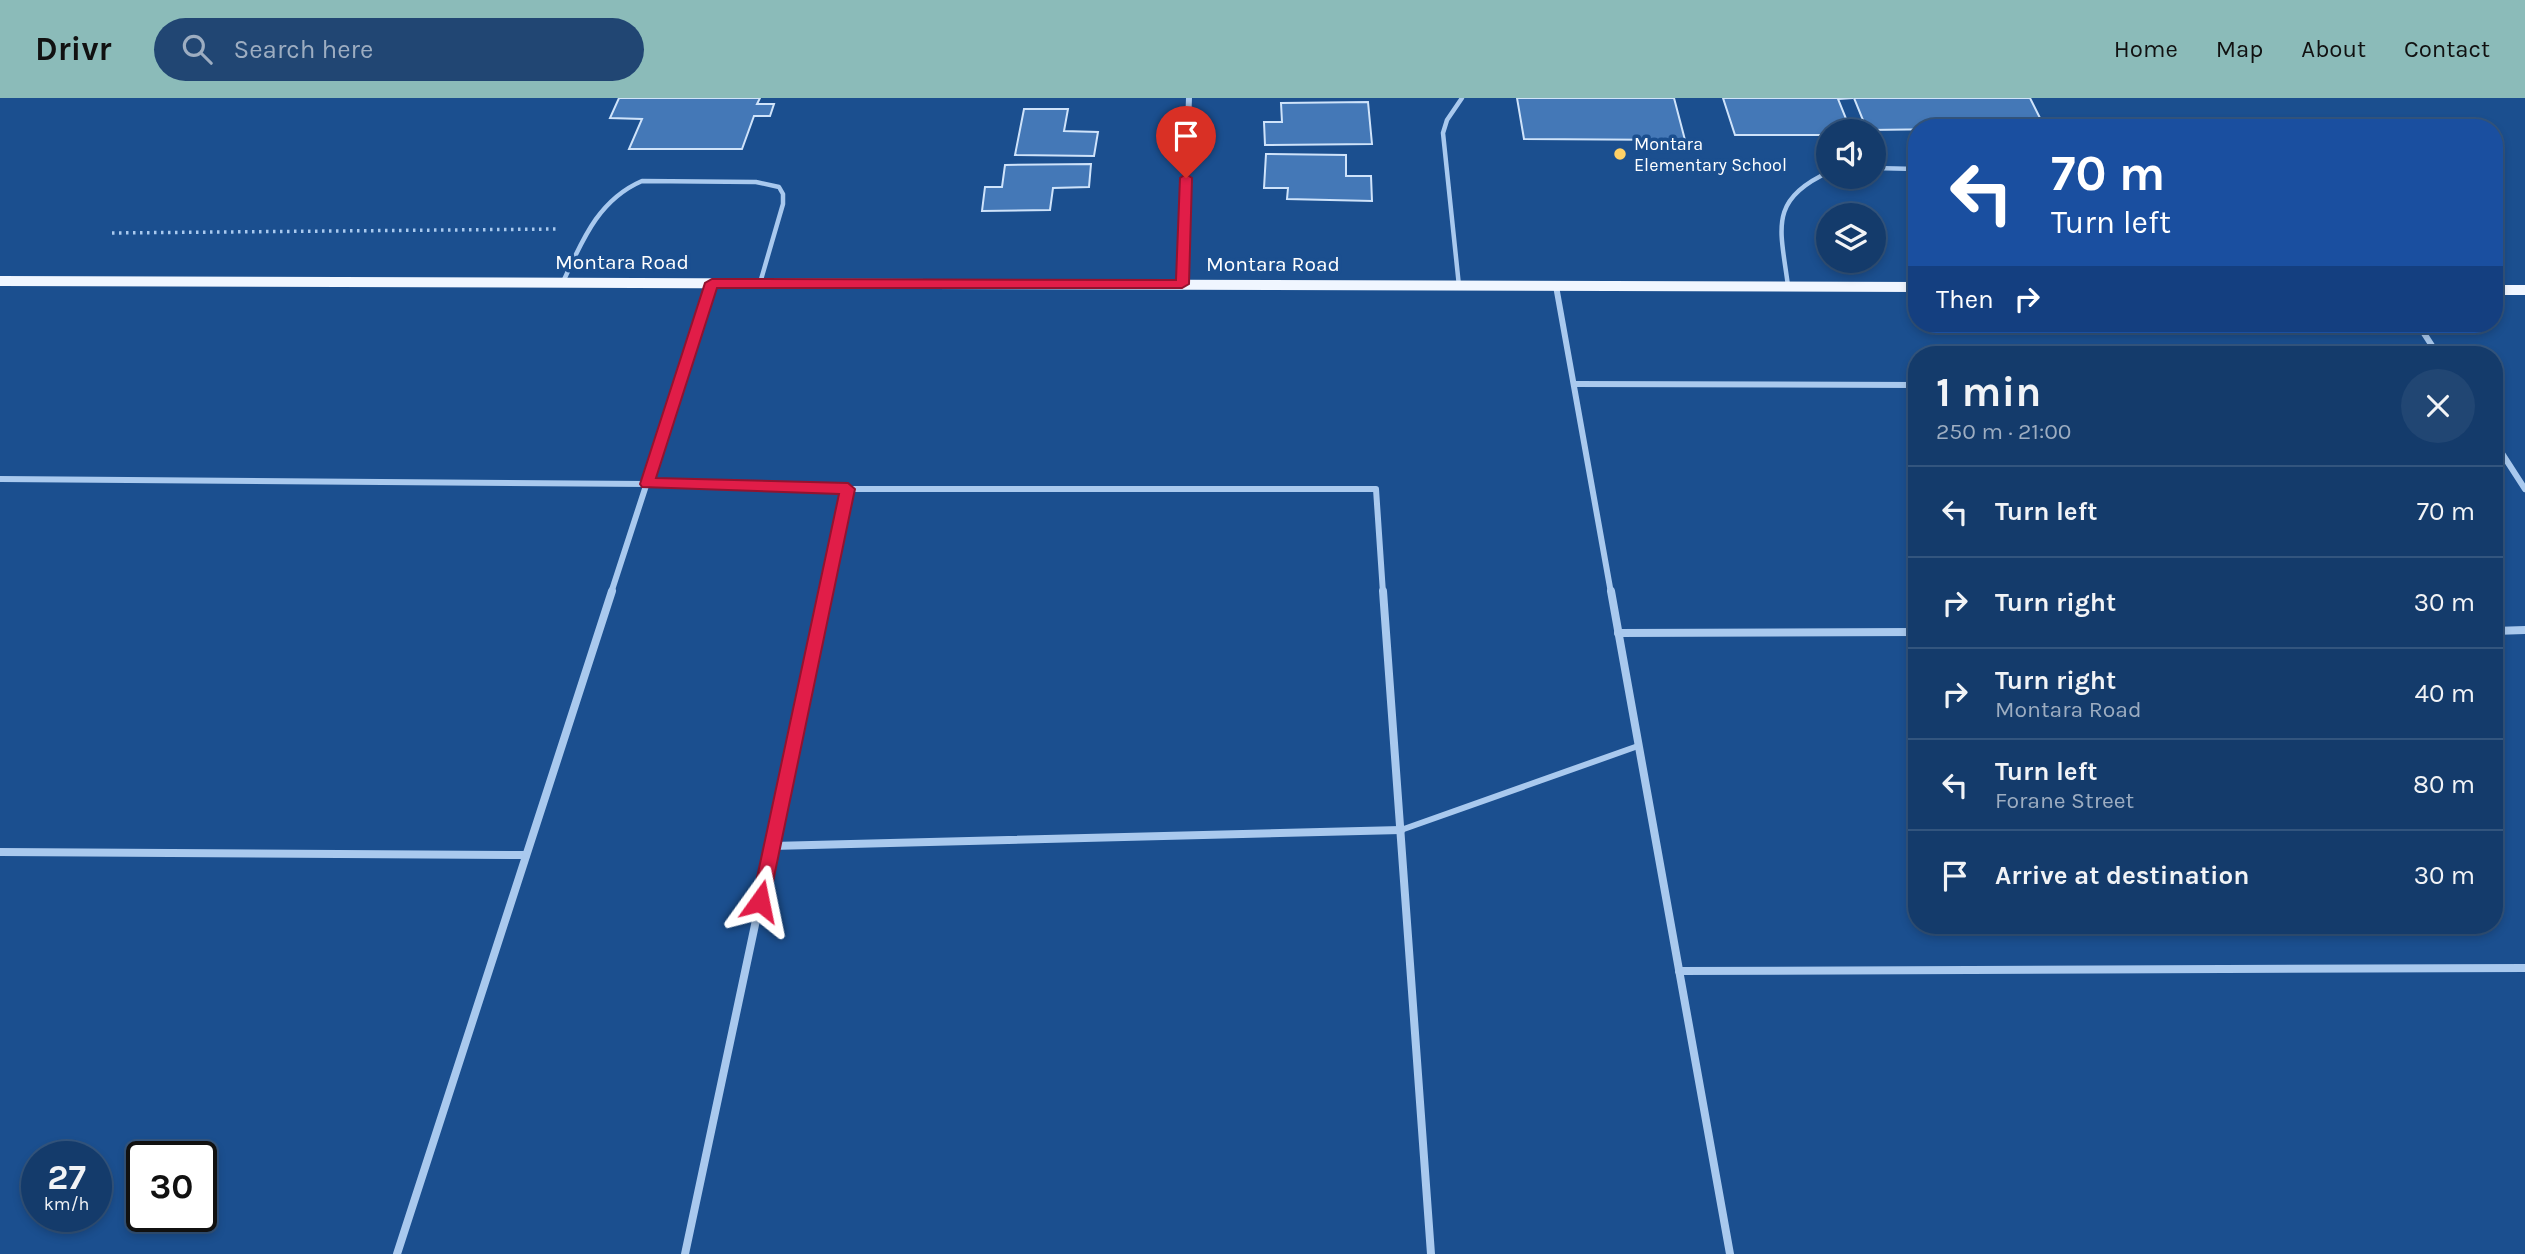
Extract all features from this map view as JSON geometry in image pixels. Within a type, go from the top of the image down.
[{"type":"main road","name":"Montara Road","points":[[0,281],[1908,287]]},
{"type":"main road","points":[[2503,289],[2525,290]]},
{"type":"street","points":[[1182,284],[1189,98]]},
{"type":"street","points":[[397,1254],[712,283]]},
{"type":"street","points":[[1556,286],[1730,1254]]},
{"type":"street","points":[[1574,384],[1908,385]]},
{"type":"street","points":[[2503,454],[2525,489]]},
{"type":"street","points":[[0,479],[647,484],[848,489],[1376,489],[1431,1254]]},
{"type":"street","points":[[685,1254],[848,489]]},
{"type":"street","points":[[2503,631],[2525,631]]},
{"type":"street","points":[[1618,634],[1908,632]]},
{"type":"street","points":[[772,846],[1401,830]]},
{"type":"street","points":[[0,852],[526,855]]},
{"type":"street","points":[[1679,971],[2525,968]]},
{"type":"lane","points":[[1459,286],[1444,133],[1447,120],[1462,98]]},
{"type":"lane","points":[[1886,168],[1908,169]]},
{"type":"lane","points":[[1789,287],[1782,233],[1786,205],[1804,186],[1816,179]]},
{"type":"lane","points":[[562,283],[597,214],[612,196],[627,186],[642,181],[756,182],[779,187],[783,194],[783,204],[760,283]]},
{"type":"lane","points":[[1401,830],[1639,746]]},
{"type":"path","points":[[112,233],[590,228]]},
{"type":"building","points":[[619,98],[760,98],[757,104],[774,104],[770,116],[754,116],[742,149],[629,149],[642,119],[610,118]]},
{"type":"building","points":[[1517,98],[1674,98],[1685,140],[1524,139]]},
{"type":"building","points":[[1723,98],[1853,98],[1838,99],[1846,119],[1816,119],[1816,135],[1735,135]]},
{"type":"building","points":[[1854,98],[2030,98],[2040,119],[1908,119],[1908,130],[1886,130],[1886,119],[1863,119]]},
{"type":"building","points":[[1368,102],[1372,144],[1265,145],[1264,122],[1282,122],[1281,103]]},
{"type":"building","points":[[1024,109],[1068,109],[1064,131],[1098,132],[1094,156],[1015,155]]},
{"type":"building","points":[[1266,154],[1346,155],[1346,176],[1371,176],[1372,201],[1287,199],[1288,188],[1264,188]]},
{"type":"building","points":[[1091,164],[1089,187],[1053,188],[1050,210],[982,211],[985,187],[1002,187],[1005,165]]},
{"type":"place","name":"Montara Elementary School","points":[[1620,154]]},
{"type":"route","points":[[760,901],[848,489],[647,484],[712,283],[1182,284],[1186,178]]}]
